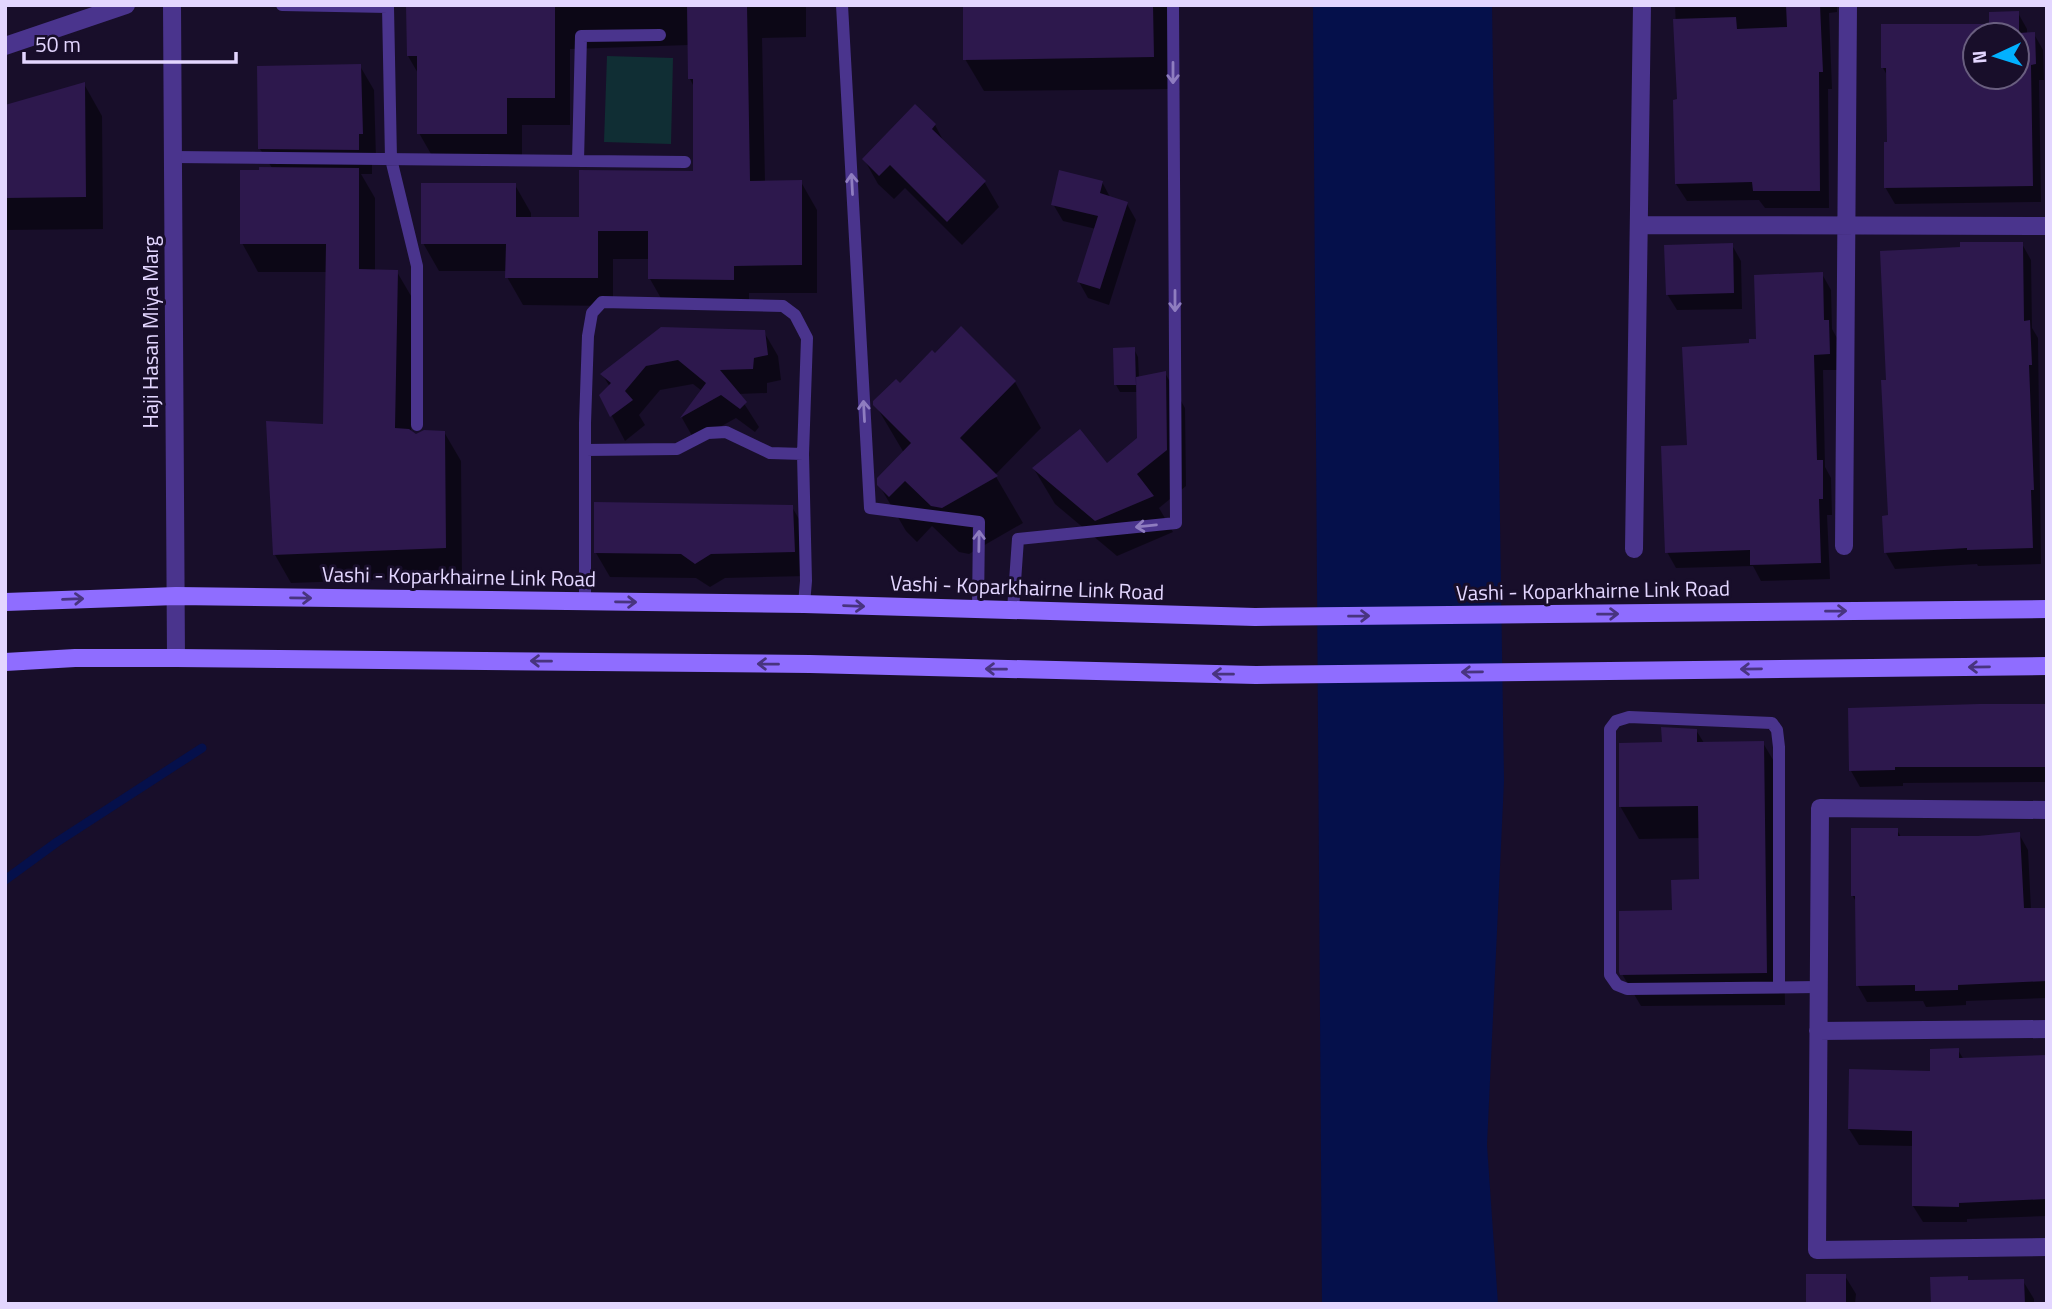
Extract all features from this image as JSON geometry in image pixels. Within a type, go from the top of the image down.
[{"type":"main road","name":"Vashi - Koparkhairne Link Road","points":[[5,602],[176,596],[804,604],[1291,617],[2047,609]]},
{"type":"main road","points":[[5,662],[75,658],[176,658],[824,664],[1292,674],[2047,666]]},
{"type":"street","points":[[5,46],[126,5]]},
{"type":"street","name":"Haji Hasan Miya Marg","points":[[172,5],[176,658]]},
{"type":"street","points":[[1634,549],[1643,5]]},
{"type":"street","points":[[1844,546],[1848,5]]},
{"type":"street","points":[[1639,225],[2047,226]]},
{"type":"street","points":[[2047,810],[1820,808],[1817,1250],[2047,1247]]},
{"type":"street","points":[[1818,1031],[2047,1029]]},
{"type":"lane","points":[[282,5],[388,7],[391,159],[417,266],[417,425]]},
{"type":"lane","points":[[842,5],[870,508],[979,522],[978,610]]},
{"type":"lane","points":[[1013,610],[1018,539],[1176,523],[1173,5]]},
{"type":"lane","points":[[578,160],[581,36],[660,35]]},
{"type":"lane","points":[[173,157],[685,162]]},
{"type":"lane","points":[[585,602],[588,335],[592,313],[602,302],[783,306],[795,315],[807,338],[803,454],[806,581],[804,604]]},
{"type":"lane","points":[[585,450],[677,449],[708,433],[726,432],[770,453],[803,454]]},
{"type":"lane","points":[[1779,988],[1777,730],[1772,723],[1629,717],[1616,721],[1610,729],[1610,975],[1617,985],[1627,989],[1779,988],[1819,987]]},
{"type":"green space","points":[[607,56],[673,58],[671,144],[604,142]]},
{"type":"shaded area","points":[[1313,5],[1492,5],[1504,781],[1487,1145],[1498,1304],[1322,1304]]},
{"type":"building","points":[[406,5],[555,5],[555,98],[507,98],[507,134],[417,134],[417,56],[407,56]]},
{"type":"building","points":[[687,5],[747,5],[750,181],[802,180],[802,265],[734,266],[734,280],[648,279],[648,231],[598,231],[598,278],[505,278],[506,244],[421,244],[421,183],[516,183],[516,217],[579,217],[579,170],[693,171],[693,79],[688,79]]},
{"type":"building","points":[[963,5],[1153,5],[1154,57],[963,60]]},
{"type":"building","points":[[1786,5],[1820,5],[1823,72],[1819,72],[1820,191],[1753,191],[1752,182],[1675,184],[1673,100],[1677,99],[1673,19],[1736,17],[1737,29],[1787,27]]},
{"type":"building","points":[[2019,11],[2019,21],[1989,21],[1989,12]]},
{"type":"building","points":[[1881,24],[1961,24],[1961,91],[2031,91],[2031,65],[2033,186],[1884,188],[1884,142],[1887,142],[1886,68],[1881,68]]},
{"type":"building","points":[[2031,32],[2035,32],[2036,64],[2031,65]]},
{"type":"building","points":[[361,64],[363,134],[359,134],[359,150],[258,149],[257,66]]},
{"type":"building","points":[[85,82],[86,197],[5,198],[5,105]]},
{"type":"building","points":[[915,104],[936,124],[932,129],[986,181],[947,222],[890,165],[879,176],[862,159]]},
{"type":"building","points":[[259,167],[359,168],[359,269],[398,270],[395,428],[409,429],[416,434],[424,430],[445,431],[446,548],[273,555],[266,421],[323,424],[326,244],[240,244],[240,170],[259,170]]},
{"type":"building","points":[[1059,170],[1103,181],[1100,193],[1128,202],[1100,289],[1077,282],[1098,216],[1051,205]]},
{"type":"building","points":[[1960,242],[2023,242],[2024,321],[2030,320],[2032,365],[2029,365],[2034,490],[2031,490],[2033,548],[1967,548],[1884,553],[1882,516],[1888,515],[1881,380],[1886,380],[1880,251],[1960,247]]},
{"type":"building","points":[[1733,243],[1734,293],[1666,295],[1664,245]]},
{"type":"building","points":[[1823,272],[1824,320],[1829,320],[1830,354],[1814,355],[1817,460],[1823,460],[1823,499],[1819,499],[1821,563],[1750,565],[1750,550],[1665,553],[1661,446],[1687,445],[1682,347],[1749,343],[1749,339],[1756,339],[1754,275]]},
{"type":"building","points":[[961,326],[1016,381],[960,438],[998,476],[942,508],[931,506],[905,481],[889,497],[877,485],[877,478],[911,443],[873,405],[873,401],[896,379],[900,383],[932,350],[935,353]]},
{"type":"building","points":[[661,327],[765,330],[768,355],[754,358],[753,369],[720,370],[747,402],[740,409],[721,395],[680,418],[706,383],[678,360],[646,366],[625,391],[633,400],[610,417],[599,395],[611,383],[600,374]]},
{"type":"building","points":[[1135,347],[1136,385],[1114,385],[1113,348]]},
{"type":"building","points":[[1166,371],[1167,450],[1137,474],[1154,496],[1095,521],[1032,468],[1080,429],[1107,463],[1137,438],[1136,377]]},
{"type":"building","points":[[594,502],[793,505],[795,552],[711,554],[695,564],[681,554],[594,553]]},
{"type":"building","points":[[2047,704],[2047,767],[1895,767],[1895,770],[1849,771],[1848,708]]},
{"type":"building","points":[[1661,727],[1697,729],[1697,742],[1764,741],[1767,973],[1620,975],[1619,911],[1672,910],[1671,880],[1699,879],[1698,806],[1619,807],[1619,743],[1662,742]]},
{"type":"building","points":[[1851,828],[1898,828],[1898,836],[1978,836],[2020,832],[2024,908],[2047,908],[2047,981],[1958,985],[1958,990],[1915,991],[1915,985],[1856,986],[1855,896],[1851,896]]},
{"type":"building","points":[[1959,1048],[1959,1058],[2047,1055],[2047,1199],[1959,1203],[1959,1207],[1912,1206],[1912,1131],[1848,1129],[1849,1069],[1930,1071],[1930,1049]]},
{"type":"building","points":[[1806,1274],[1846,1274],[1846,1304],[1806,1304]]},
{"type":"building","points":[[1968,1276],[1968,1280],[2024,1279],[2025,1304],[1931,1304],[1930,1277]]},
{"type":"waterway","points":[[5,880],[57,842],[202,748]]}]
